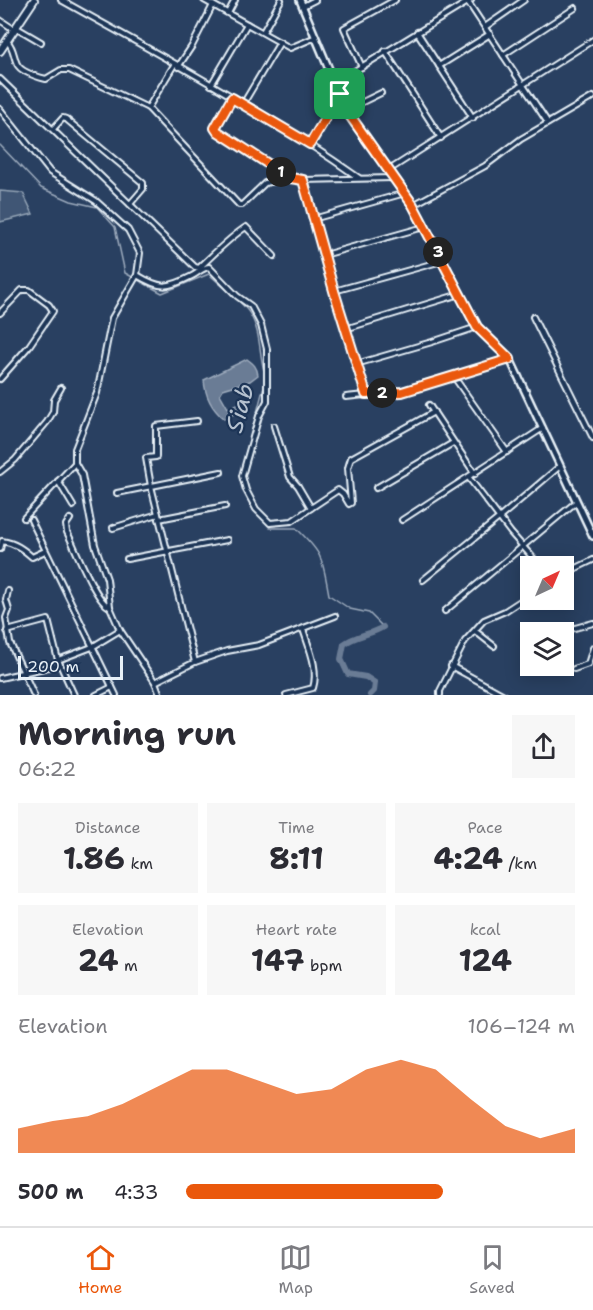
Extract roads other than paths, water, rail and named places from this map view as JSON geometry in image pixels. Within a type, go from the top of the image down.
[{"type":"main road","points":[[0,51],[34,0]]},
{"type":"street","points":[[60,0],[212,85],[310,144],[359,178]]},
{"type":"street","points":[[204,0],[292,48],[316,37]]},
{"type":"street","points":[[228,13],[235,0]]},
{"type":"street","points":[[263,32],[281,0]]},
{"type":"street","points":[[315,0],[301,3],[346,110],[413,205],[477,327],[510,359],[593,537]]},
{"type":"street","points":[[362,68],[344,28],[394,0]]},
{"type":"street","points":[[485,27],[524,0]]},
{"type":"street","points":[[335,82],[362,68],[385,51],[470,1],[548,123]]},
{"type":"street","points":[[148,108],[192,46],[213,5]]},
{"type":"street","points":[[503,55],[575,8]]},
{"type":"street","points":[[0,20],[41,42]]},
{"type":"street","points":[[212,85],[247,24]]},
{"type":"street","points":[[417,32],[473,118]]},
{"type":"street","points":[[439,66],[489,34]]},
{"type":"street","points":[[389,170],[593,40]]},
{"type":"street","points":[[8,42],[13,48],[18,66],[25,71],[46,79],[60,70],[69,70],[148,108],[239,206],[265,183],[290,178],[303,180],[392,178]]},
{"type":"street","points":[[243,104],[280,42]]},
{"type":"street","points":[[385,51],[441,138]]},
{"type":"street","points":[[0,79],[195,267],[205,265]]},
{"type":"street","points":[[346,110],[381,93]]},
{"type":"street","points":[[310,144],[340,94]]},
{"type":"street","points":[[413,205],[485,166],[521,139],[593,97]]},
{"type":"street","points":[[232,98],[215,128],[217,131],[290,178]]},
{"type":"street","points":[[0,109],[50,172],[96,201],[128,230],[140,253],[137,275],[112,318],[97,393],[75,449],[75,463],[82,476],[95,545],[107,579],[110,607],[120,630],[155,682],[160,695]]},
{"type":"street","points":[[53,129],[63,118],[66,118],[143,183],[143,189],[130,204]]},
{"type":"street","points":[[303,180],[366,394]]},
{"type":"street","points":[[313,219],[405,192]]},
{"type":"street","points":[[137,275],[162,287],[193,276],[227,240],[235,237],[246,226],[274,256]]},
{"type":"street","points":[[324,255],[425,226]]},
{"type":"street","points":[[334,291],[443,261]]},
{"type":"street","points":[[205,265],[210,267],[237,296],[251,306],[261,325],[267,349],[267,401],[259,416],[242,476],[256,509],[270,523],[292,521],[338,490],[349,504],[351,503],[348,468],[351,458],[434,412]]},
{"type":"street","points":[[0,313],[25,290],[29,290],[49,305],[53,311],[29,346],[0,379]]},
{"type":"street","points":[[345,329],[460,294]]},
{"type":"street","points":[[534,317],[593,438]]},
{"type":"street","points":[[356,364],[477,327]]},
{"type":"street","points":[[346,397],[402,392],[510,359]]},
{"type":"street","points":[[454,377],[507,452]]},
{"type":"street","points":[[0,472],[15,460],[46,423],[53,412],[54,400],[61,387]]},
{"type":"street","points":[[429,405],[475,474]]},
{"type":"street","points":[[195,662],[158,516],[146,458],[156,457],[156,426],[197,421]]},
{"type":"street","points":[[274,426],[290,477],[311,508]]},
{"type":"street","points":[[402,520],[543,428]]},
{"type":"street","points":[[376,488],[453,443]]},
{"type":"street","points":[[24,518],[75,463]]},
{"type":"street","points":[[423,580],[560,465]]},
{"type":"street","points":[[117,493],[221,472]]},
{"type":"street","points":[[469,478],[531,556]]},
{"type":"street","points":[[58,482],[73,506]]},
{"type":"street","points":[[445,612],[576,502]]},
{"type":"street","points":[[113,528],[158,516],[225,506]]},
{"type":"street","points":[[70,519],[66,525],[67,532],[96,592],[105,606],[110,607]]},
{"type":"street","points":[[31,520],[116,695]]},
{"type":"street","points":[[127,559],[227,540]]},
{"type":"street","points":[[0,549],[2,541],[11,542],[25,549],[32,557],[45,551]]},
{"type":"street","points":[[574,569],[593,560]]},
{"type":"street","points":[[8,591],[7,631],[10,643],[34,695]]},
{"type":"street","points":[[440,695],[451,666],[465,641],[484,620],[520,601]]},
{"type":"street","points":[[155,682],[195,662],[227,651],[259,645],[335,616]]},
{"type":"street","points":[[7,631],[48,620],[58,660],[74,695]]},
{"type":"street","points":[[574,628],[593,623]]},
{"type":"street","points":[[286,695],[313,688],[314,664],[303,629]]},
{"type":"street","points":[[0,678],[57,665],[58,660],[92,646],[120,630]]},
{"type":"street","points":[[475,631],[494,646]]},
{"type":"street","points":[[574,669],[588,664],[593,648]]},
{"type":"street","points":[[451,666],[504,695]]},
{"type":"street","points":[[96,695],[112,687]]},
{"type":"water","points":[[247,359],[255,366],[258,375],[250,381],[223,389],[220,394],[228,408],[247,400],[248,407],[224,419],[210,401],[204,380]]},
{"type":"waterway","name":"Siab","points":[[0,145],[41,188],[71,201],[97,207],[115,227],[125,273],[162,293],[209,274],[237,299],[254,321],[265,375]]},
{"type":"waterway","name":"Siab","points":[[242,484],[240,477],[265,382]]},
{"type":"waterway","name":"Siab","points":[[248,497],[254,508]]},
{"type":"waterway","name":"Siab","points":[[259,514],[270,528],[296,528],[317,551],[325,573],[329,595],[350,609],[369,613],[383,627]]},
{"type":"waterway","name":"Siab","points":[[370,695],[374,691],[375,683],[366,677],[348,674],[341,659],[344,644],[383,627]]}]
